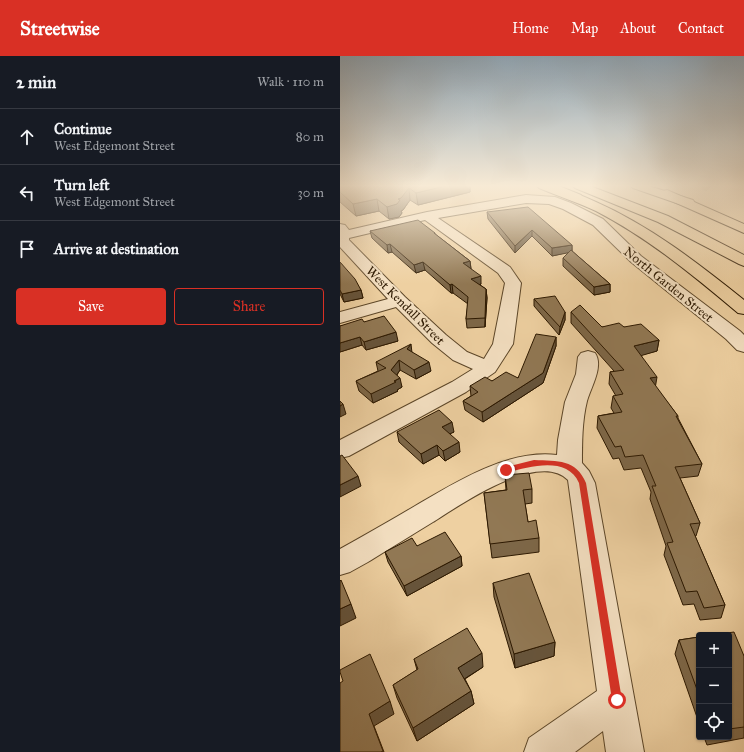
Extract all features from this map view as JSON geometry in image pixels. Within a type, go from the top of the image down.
[{"type":"main road","points":[[619,218],[660,243],[744,309]]},
{"type":"main road","points":[[661,218],[744,261]]},
{"type":"main road","points":[[691,218],[715,230]]},
{"type":"main road","points":[[722,218],[744,229]]},
{"type":"street","name":"North Garden Street","points":[[340,233],[414,218]]},
{"type":"street","points":[[340,450],[459,387],[488,368],[503,344],[513,283],[504,270],[431,218]]},
{"type":"street","name":"North Garden Street","points":[[590,218],[602,225],[636,259],[733,335],[744,346]]},
{"type":"street","name":"West Kendall Street","points":[[340,233],[342,241],[399,301],[439,339],[460,356],[488,368]]},
{"type":"street","points":[[340,318],[399,301]]},
{"type":"street","points":[[569,466],[570,440],[576,402],[586,374],[588,357]]},
{"type":"street","points":[[340,563],[473,485],[506,470],[534,463],[556,463],[569,466],[578,474],[582,483],[625,752]]},
{"type":"street","points":[[543,752],[617,700]]},
{"type":"building","points":[[492,218],[541,218],[572,245],[552,248],[532,230],[515,246]]},
{"type":"building","points":[[418,220],[470,261],[463,263],[481,276],[471,279],[486,289],[485,318],[466,319],[468,297],[452,284],[450,285],[423,262],[414,265],[390,244],[387,245],[370,231]]},
{"type":"building","points":[[571,250],[610,284],[594,287],[563,258]]},
{"type":"building","points":[[340,262],[355,279],[361,290],[342,294],[340,290]]},
{"type":"building","points":[[555,296],[565,312],[560,327],[534,299]]},
{"type":"building","points":[[580,305],[602,327],[619,323],[624,327],[641,324],[659,340],[634,346],[657,377],[650,378],[678,416],[676,416],[702,464],[675,467],[700,523],[690,524],[725,605],[704,608],[697,591],[686,592],[667,543],[673,542],[652,486],[656,486],[643,455],[625,457],[621,446],[615,447],[598,416],[622,412],[613,396],[623,394],[610,372],[624,370],[571,312]]},
{"type":"building","points":[[384,316],[396,332],[364,342],[360,337],[340,343],[340,326],[362,319],[364,322]]},
{"type":"building","points":[[536,334],[556,337],[543,373],[482,412],[463,401],[478,392],[470,386],[485,377],[492,381],[506,372],[518,378]]},
{"type":"building","points":[[411,344],[407,349],[429,362],[414,370],[399,360],[391,370],[400,378],[394,381],[396,382],[371,394],[356,381],[386,368],[376,362]]},
{"type":"building","points":[[439,410],[452,422],[442,427],[459,442],[443,451],[437,445],[421,454],[397,432]]},
{"type":"building","points":[[342,455],[358,476],[340,485],[340,456]]},
{"type":"building","points":[[529,473],[532,489],[523,490],[528,522],[536,520],[539,538],[490,544],[484,493],[507,490],[505,475]]},
{"type":"building","points":[[445,532],[461,556],[404,586],[385,552],[412,538],[417,546]]},
{"type":"building","points":[[529,573],[555,642],[514,654],[493,583]]},
{"type":"building","points":[[341,580],[351,604],[340,609],[340,581]]},
{"type":"building","points":[[467,628],[482,653],[458,668],[471,691],[413,728],[393,685],[418,669],[414,659]]},
{"type":"building","points":[[732,632],[734,632],[744,656],[744,727],[732,729],[732,668]]},
{"type":"building","points":[[696,637],[696,687],[679,640]]},
{"type":"building","points":[[370,654],[390,701],[369,714],[383,751],[340,752],[340,683],[343,681],[340,670]]},
{"type":"route","points":[[506,470],[534,463],[556,463],[569,466],[578,474],[582,483],[617,700]]}]
